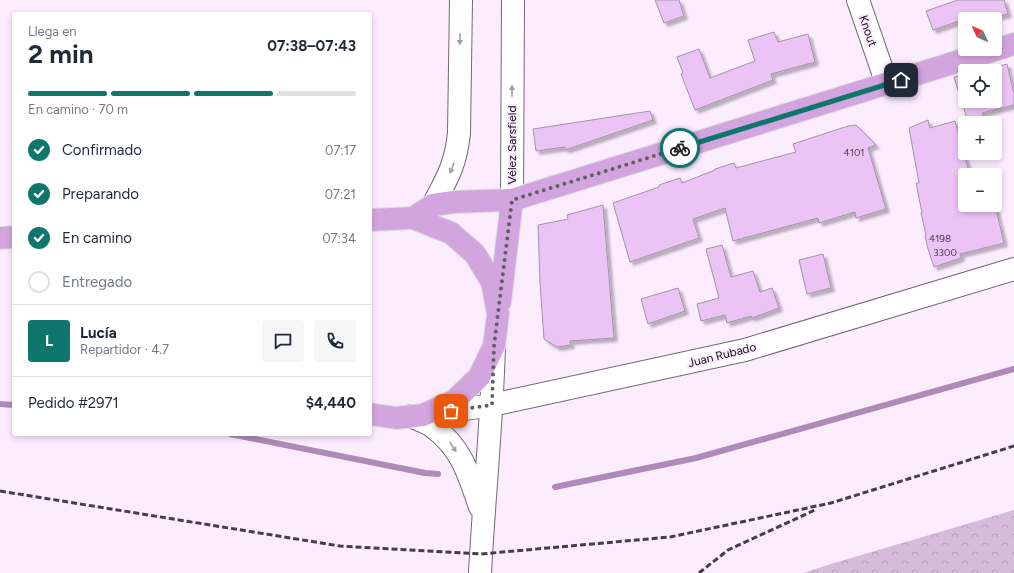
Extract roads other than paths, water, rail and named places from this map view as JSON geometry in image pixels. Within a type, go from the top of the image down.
[{"type":"main road","points":[[413,218],[433,205],[465,200],[512,200],[1014,44]]},
{"type":"main road","name":"Vélez Sarsfield","points":[[417,416],[454,401],[479,377],[494,346],[512,200]]},
{"type":"main road","points":[[375,221],[413,218],[450,233],[475,254],[492,282],[498,314]]},
{"type":"main road","points":[[0,238],[12,237]]},
{"type":"main road","points":[[372,414],[396,418],[417,416]]},
{"type":"street","points":[[433,205],[452,168],[457,151],[459,127],[461,0]]},
{"type":"street","name":"Vélez Sarsfield","points":[[512,200],[513,0]]},
{"type":"street","name":"Knout","points":[[858,0],[887,84]]},
{"type":"street","name":"Juan Rubado","points":[[417,416],[492,405],[745,350],[1014,269]]},
{"type":"street","points":[[480,573],[492,405],[494,346]]},
{"type":"street","points":[[417,416],[451,442],[467,468],[483,516]]},
{"type":"waterway","points":[[555,487],[696,458],[1014,369]]},
{"type":"waterway","points":[[0,404],[12,405]]},
{"type":"waterway","points":[[240,436],[425,473],[438,474]]},
{"type":"railway","points":[[0,491],[340,546],[481,554],[670,537],[831,503],[1014,446]]},
{"type":"railway","points":[[699,573],[728,550],[817,509]]}]
